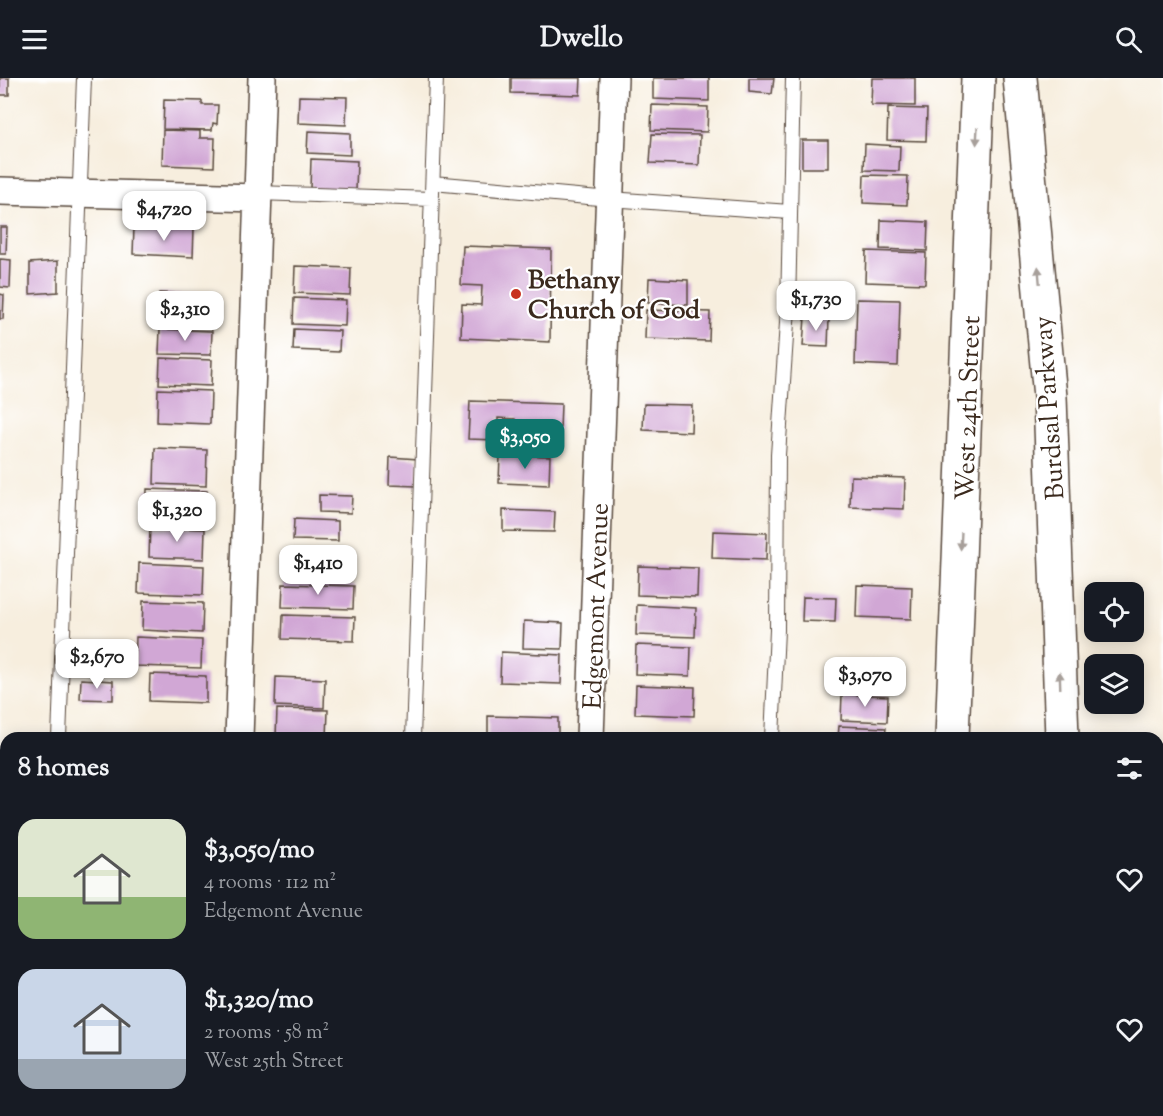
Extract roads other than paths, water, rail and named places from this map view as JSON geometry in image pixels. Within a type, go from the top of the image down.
[{"type":"street","points":[[239,732],[262,78]]},
{"type":"street","name":"Edgemont Avenue","points":[[590,732],[614,78]]},
{"type":"street","name":"West 24th Street","points":[[952,732],[978,78]]},
{"type":"street","name":"Burdsal Parkway","points":[[1020,78],[1050,397],[1062,732]]},
{"type":"street","points":[[0,191],[258,195]]},
{"type":"lane","points":[[59,732],[84,78]]},
{"type":"lane","points":[[413,732],[436,78]]},
{"type":"lane","points":[[772,732],[777,630],[778,455],[788,308],[793,78]]},
{"type":"lane","points":[[433,183],[790,212]]},
{"type":"lane","points":[[258,195],[432,200]]},
{"type":"place","name":"Bethany Church of God","points":[[516,294]]}]
